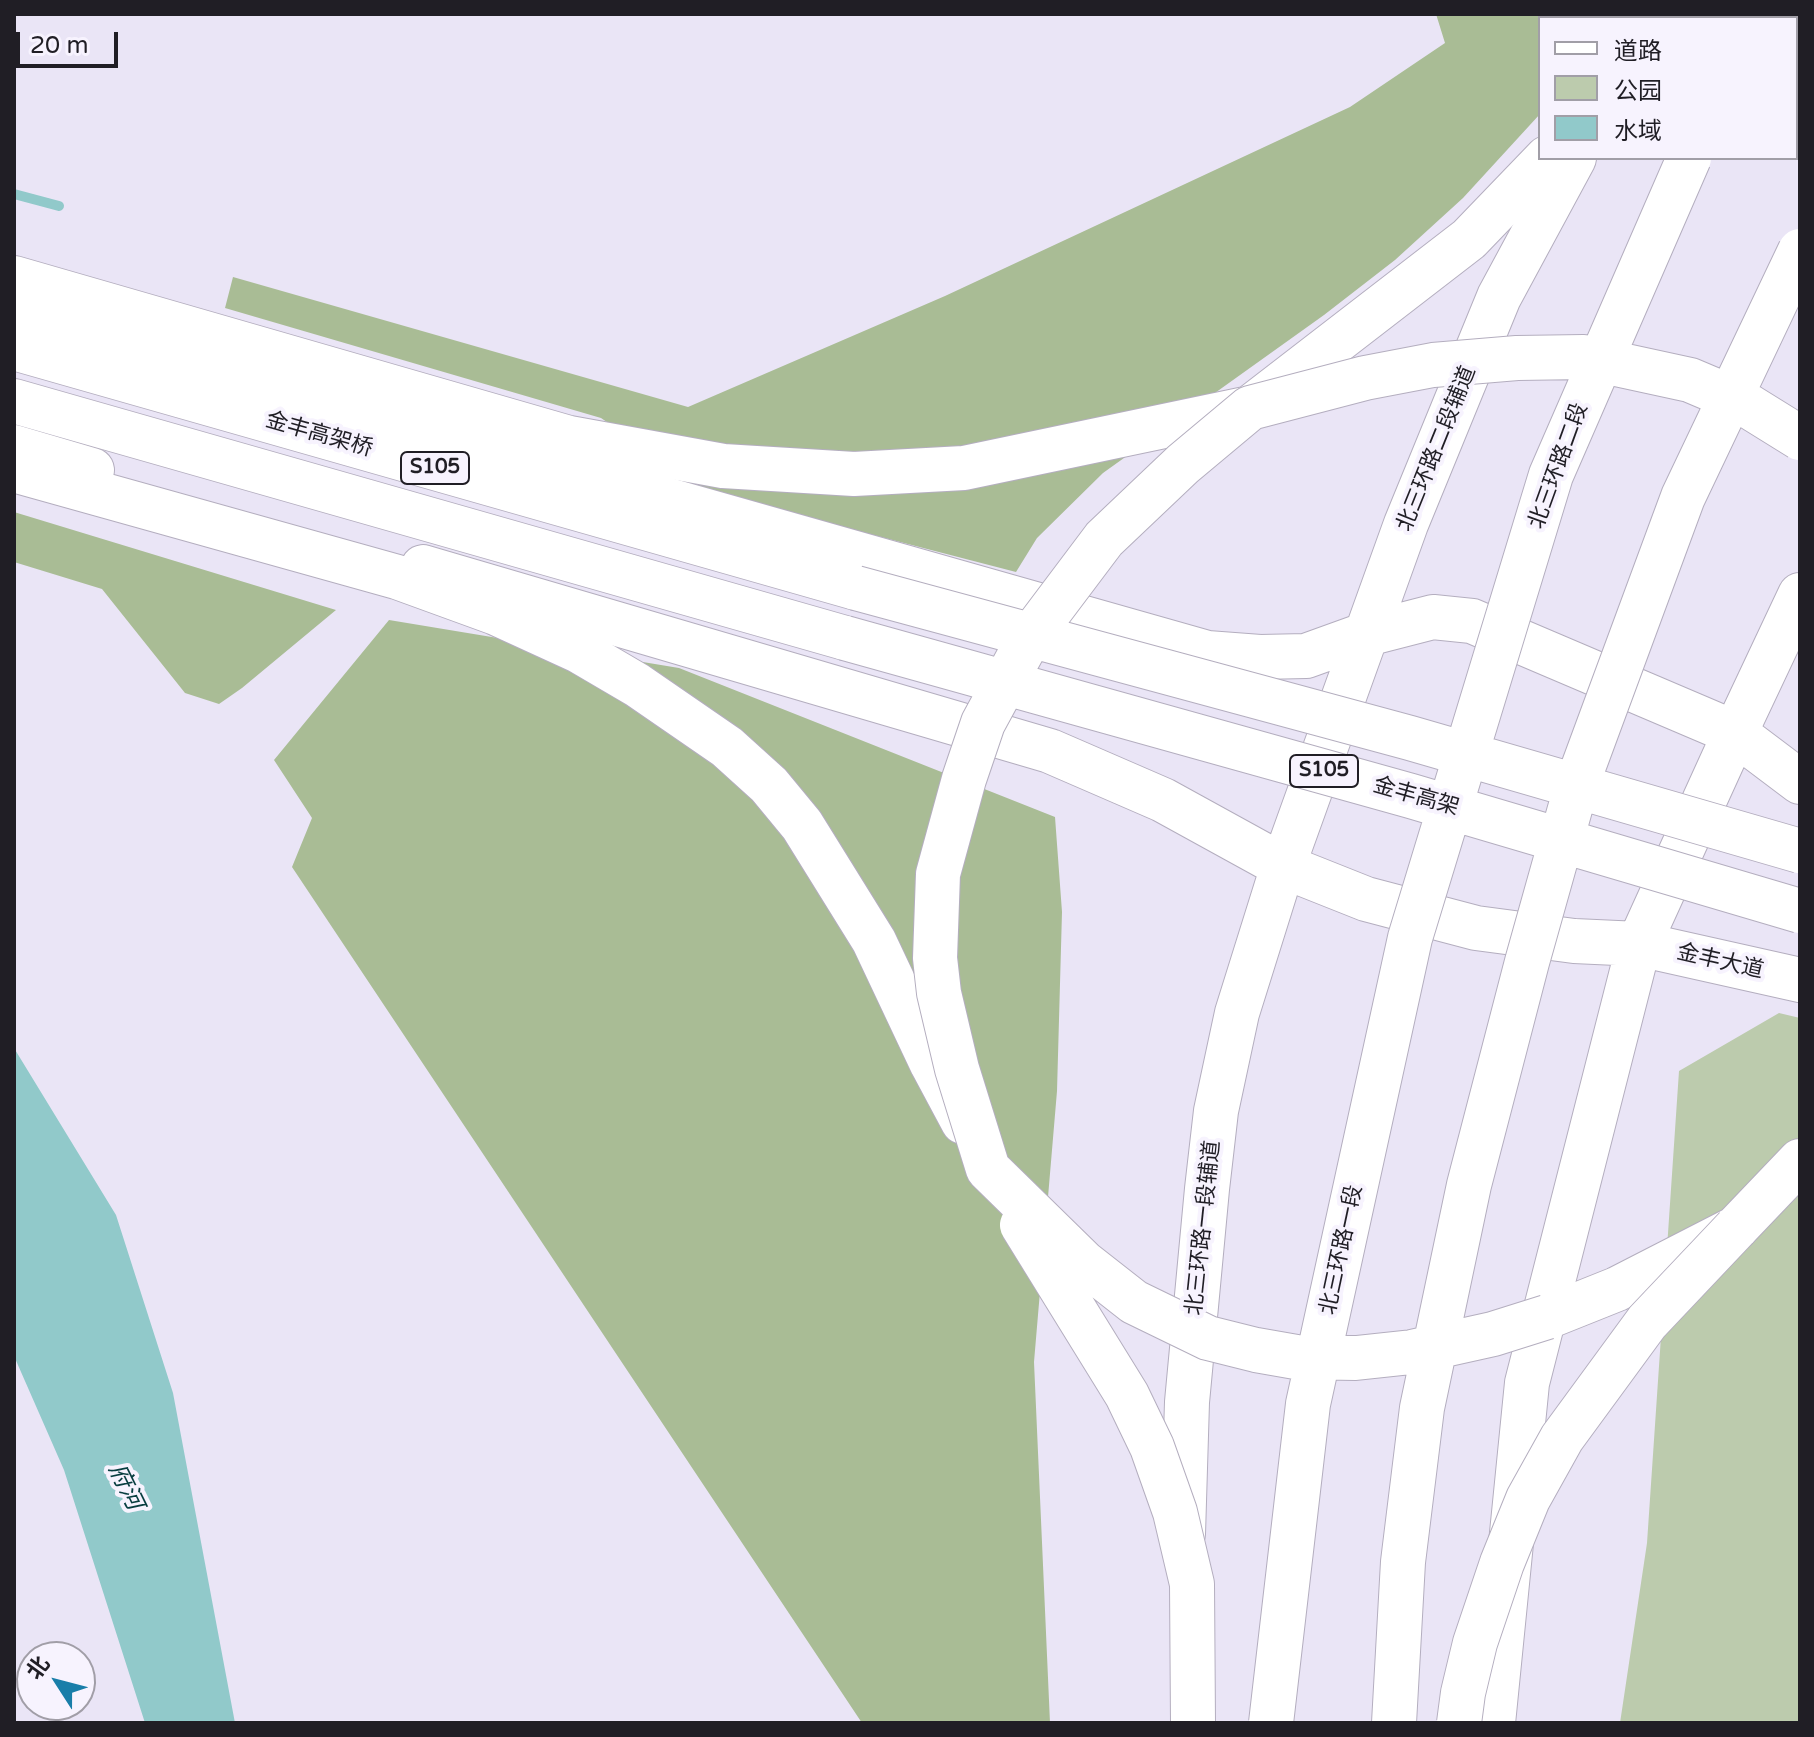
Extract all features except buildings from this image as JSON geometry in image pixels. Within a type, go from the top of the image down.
[{"type":"main road","points":[[1545,160],[1469,239],[1250,408],[1183,464],[1104,539],[1028,640],[983,723],[938,874],[935,958],[939,993],[957,1069],[988,1169],[1083,1262],[1134,1302],[1208,1338],[1296,1357],[1356,1358],[1412,1352],[1493,1334],[1547,1317],[1617,1289],[1736,1228],[1800,1204]]},
{"type":"main road","name":"北三环路二段辅道","points":[[1325,750],[1406,524],[1499,297],[1573,160]]},
{"type":"main road","name":"北三环路二段","points":[[1456,785],[1551,475],[1688,160]]},
{"type":"main road","points":[[1394,1723],[1403,1562],[1422,1408],[1469,1185],[1527,962],[1577,784],[1683,497],[1800,251]]},
{"type":"main road","points":[[14,278],[569,438],[723,466],[854,474],[964,468],[1250,408],[1365,378],[1433,365],[1517,358],[1584,357],[1690,380],[1742,402],[1800,438]]},
{"type":"main road","points":[[14,312],[1207,653],[1306,656],[1367,634],[1433,617],[1472,621],[1735,733],[1800,782]]},
{"type":"main road","name":"金丰高架桥","points":[[14,348],[856,588],[1410,738],[1800,851]]},
{"type":"main road","name":"金丰高架","points":[[14,401],[1411,796],[1800,911]]},
{"type":"main road","name":"金丰大道","points":[[14,447],[1050,751],[1163,800],[1283,866],[1366,899],[1476,928],[1574,941],[1639,944],[1800,980]]},
{"type":"main road","points":[[14,470],[397,577],[496,613],[579,651],[637,685],[727,747],[769,785],[802,825],[874,941],[932,1064],[988,1169],[1127,1395],[1175,1512],[1192,1584],[1193,1723]]},
{"type":"main road","points":[[1493,1723],[1527,1383],[1639,944],[1800,595]]},
{"type":"main road","name":"北三环路一段辅道","points":[[1176,1723],[1187,1402],[1216,1111],[1237,1013],[1283,866],[1325,750]]},
{"type":"main road","name":"北三环路一段","points":[[1271,1723],[1308,1404],[1410,938],[1456,785]]},
{"type":"main road","points":[[1459,1723],[1475,1643],[1489,1603],[1528,1499],[1562,1438],[1647,1322],[1800,1161]]},
{"type":"green space","points":[[1779,1013],[1800,1018],[1800,1723],[1620,1723],[1647,1543],[1679,1071]]},
{"type":"shaded area","points":[[1436,14],[1611,14],[1538,16],[1538,116],[1463,198],[1395,260],[1324,315],[1103,473],[1037,538],[1016,572],[711,493],[601,418],[225,308],[233,277],[688,407],[945,296],[1350,107],[1445,43]]},
{"type":"shaded area","points":[[14,512],[336,610],[219,704],[185,693],[102,589],[14,562]]},
{"type":"shaded area","points":[[389,620],[679,668],[1055,817],[1062,912],[1057,1091],[1034,1362],[1050,1723],[862,1723],[292,867],[312,818],[274,760]]},
{"type":"water","name":"府河","points":[[14,1048],[116,1215],[173,1393],[235,1723],[145,1723],[64,1470],[14,1356]]},
{"type":"waterway","points":[[14,194],[59,206]]}]
